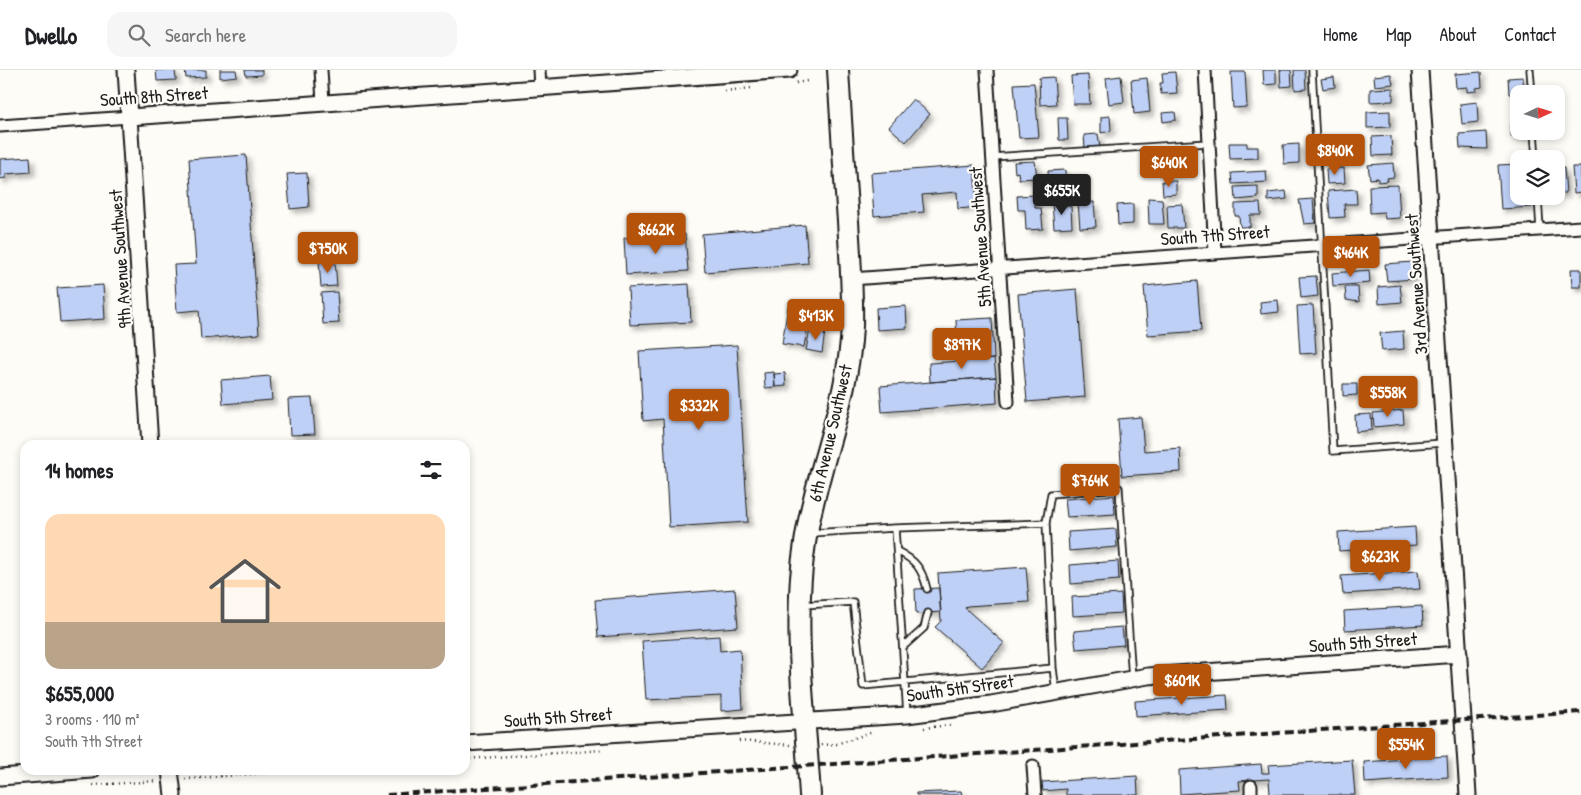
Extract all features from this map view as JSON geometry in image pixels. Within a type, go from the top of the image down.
[{"type":"highway","name":"6th Avenue Southwest","points":[[810,795],[801,605],[802,567],[807,533],[835,430],[846,376],[852,327],[851,278],[838,70]]},
{"type":"street","name":"9th Avenue Southwest","points":[[126,70],[150,440]]},
{"type":"street","points":[[321,70],[323,102]]},
{"type":"street","points":[[539,70],[540,87]]},
{"type":"street","name":"South 8th Street","points":[[0,126],[789,70]]},
{"type":"street","name":"5th Avenue Southwest","points":[[987,70],[1008,402]]},
{"type":"street","points":[[1205,70],[1215,252]]},
{"type":"street","name":"3rd Avenue Southwest","points":[[1420,70],[1468,795]]},
{"type":"street","name":"South 7th Street","points":[[851,278],[1581,227]]},
{"type":"street","name":"South 5th Street","points":[[470,743],[907,715],[991,704],[1132,679],[1459,654]]},
{"type":"street","points":[[1033,766],[1035,795]]},
{"type":"street","points":[[0,777],[26,775]]},
{"type":"street","points":[[171,775],[173,795]]},
{"type":"lane","points":[[1312,70],[1333,451],[1445,442]]},
{"type":"lane","points":[[1530,70],[1531,85]]},
{"type":"lane","points":[[992,157],[1208,143]]},
{"type":"lane","points":[[1539,205],[1540,230]]},
{"type":"lane","points":[[1056,692],[1053,668],[1046,522],[1051,494],[1119,488],[1132,679]]},
{"type":"lane","points":[[807,533],[1046,522]]},
{"type":"lane","points":[[895,528],[907,715]]},
{"type":"lane","points":[[897,551],[914,560],[923,573],[927,589]]},
{"type":"lane","points":[[801,605],[853,602],[863,686],[1053,668]]},
{"type":"lane","points":[[903,647],[924,628],[928,613]]},
{"type":"path","points":[[918,728],[955,724]]},
{"type":"path","points":[[836,744],[882,731]]},
{"type":"path","points":[[737,741],[752,741],[771,745]]},
{"type":"path","points":[[470,759],[612,749]]},
{"type":"path","points":[[86,786],[171,775]]},
{"type":"building","points":[[156,70],[175,70],[176,80],[157,81]]},
{"type":"building","points":[[185,70],[206,70],[206,77],[186,78]]},
{"type":"building","points":[[220,70],[236,70],[237,76],[220,78]]},
{"type":"building","points":[[245,70],[262,70],[262,75],[246,76]]},
{"type":"building","points":[[1263,70],[1276,70],[1276,84],[1264,85]]},
{"type":"building","points":[[1280,70],[1291,70],[1292,86],[1281,87]]},
{"type":"building","points":[[1294,70],[1305,70],[1306,89],[1295,90]]},
{"type":"building","points":[[1175,72],[1177,93],[1161,94],[1160,83],[1163,83],[1162,73]]},
{"type":"building","points":[[1231,72],[1245,72],[1247,107],[1233,108]]},
{"type":"building","points":[[1481,72],[1482,87],[1476,88],[1477,91],[1467,92],[1467,87],[1456,88],[1455,74]]},
{"type":"building","points":[[1391,74],[1393,84],[1375,86],[1374,76]]},
{"type":"building","points":[[1088,75],[1090,104],[1073,104],[1071,76]]},
{"type":"building","points":[[1121,76],[1124,102],[1109,104],[1106,78]]},
{"type":"building","points":[[1054,77],[1056,104],[1040,105],[1039,78]]},
{"type":"building","points":[[1334,77],[1335,87],[1323,89],[1321,79]]},
{"type":"building","points":[[1523,77],[1524,85],[1510,85],[1509,94],[1508,78]]},
{"type":"building","points":[[1147,78],[1150,112],[1134,114],[1131,80]]},
{"type":"building","points":[[1034,83],[1039,137],[1019,138],[1014,84]]},
{"type":"building","points":[[1393,88],[1393,101],[1370,102],[1370,89]]},
{"type":"building","points":[[913,99],[930,114],[906,142],[889,127]]},
{"type":"building","points":[[1477,102],[1478,122],[1462,124],[1460,104]]},
{"type":"building","points":[[1390,111],[1390,127],[1367,128],[1367,112]]},
{"type":"building","points":[[1175,112],[1176,120],[1163,122],[1162,113]]},
{"type":"building","points":[[1110,116],[1111,131],[1101,133],[1101,117]]},
{"type":"building","points":[[1058,118],[1067,118],[1068,140],[1059,140]]},
{"type":"building","points":[[1486,132],[1487,149],[1460,148],[1459,134]]},
{"type":"building","points":[[1098,134],[1100,148],[1085,149],[1084,135]]},
{"type":"building","points":[[1391,136],[1392,155],[1373,156],[1372,137]]},
{"type":"building","points":[[1341,138],[1342,164],[1325,165],[1323,139]]},
{"type":"building","points":[[1229,143],[1247,143],[1247,147],[1258,147],[1258,158],[1230,159]]},
{"type":"building","points":[[1299,144],[1299,163],[1284,164],[1283,145]]},
{"type":"building","points":[[1188,150],[1189,162],[1179,162],[1180,173],[1166,173],[1165,151]]},
{"type":"building","points":[[246,155],[259,334],[201,339],[199,310],[177,312],[174,265],[196,264],[189,159]]},
{"type":"building","points":[[30,157],[31,172],[6,174],[6,178],[0,179],[0,159]]},
{"type":"building","points":[[1035,161],[1037,178],[1019,179],[1018,172],[1015,173],[1014,162]]},
{"type":"building","points":[[1393,163],[1394,177],[1387,178],[1388,181],[1378,182],[1378,178],[1370,179],[1368,165]]},
{"type":"building","points":[[1510,164],[1510,205],[1532,205],[1532,207],[1501,209],[1498,165]]},
{"type":"building","points":[[974,165],[977,207],[958,209],[957,192],[922,195],[924,212],[874,216],[871,173]]},
{"type":"building","points":[[1572,167],[1581,167],[1581,192],[1574,193]]},
{"type":"building","points":[[1344,168],[1345,183],[1327,184],[1326,169]]},
{"type":"building","points":[[1065,170],[1066,189],[1049,190],[1048,171]]},
{"type":"building","points":[[1266,171],[1267,182],[1233,184],[1232,173]]},
{"type":"building","points":[[307,173],[309,207],[290,209],[287,174]]},
{"type":"building","points":[[1162,181],[1176,181],[1176,194],[1163,195]]},
{"type":"building","points":[[1398,185],[1400,218],[1385,219],[1384,212],[1370,213],[1369,186]]},
{"type":"building","points":[[1258,186],[1258,198],[1236,200],[1235,187]]},
{"type":"building","points":[[1356,189],[1357,204],[1344,204],[1345,217],[1330,218],[1328,191]]},
{"type":"building","points":[[1286,191],[1287,199],[1268,201],[1268,193]]},
{"type":"building","points":[[1035,195],[1035,208],[1041,208],[1043,229],[1026,230],[1025,210],[1018,210],[1017,196]]},
{"type":"building","points":[[1148,198],[1162,199],[1164,224],[1149,224]]},
{"type":"building","points":[[1313,199],[1315,223],[1304,224],[1299,200]]},
{"type":"building","points":[[1094,202],[1096,227],[1080,228],[1078,203]]},
{"type":"building","points":[[1052,203],[1060,203],[1061,207],[1071,206],[1072,227],[1054,228]]},
{"type":"building","points":[[1260,203],[1261,215],[1250,215],[1250,227],[1240,227],[1239,216],[1235,216],[1235,204]]},
{"type":"building","points":[[1133,204],[1133,224],[1118,225],[1117,205]]},
{"type":"building","points":[[1182,204],[1184,228],[1168,228],[1167,205]]},
{"type":"building","points":[[805,225],[808,263],[705,272],[702,234]]},
{"type":"building","points":[[685,234],[688,271],[626,275],[624,238]]},
{"type":"building","points":[[319,261],[335,261],[337,286],[321,287]]},
{"type":"building","points":[[1413,262],[1414,279],[1387,281],[1385,264]]},
{"type":"building","points":[[1571,269],[1581,269],[1581,287],[1572,287]]},
{"type":"building","points":[[1369,270],[1370,283],[1333,286],[1332,273]]},
{"type":"building","points":[[1316,276],[1318,296],[1301,298],[1299,277]]},
{"type":"building","points":[[1197,281],[1201,331],[1148,335],[1144,286]]},
{"type":"building","points":[[689,284],[691,322],[630,325],[628,288]]},
{"type":"building","points":[[103,285],[105,319],[60,322],[57,288]]},
{"type":"building","points":[[1400,285],[1402,302],[1379,304],[1378,287]]},
{"type":"building","points":[[1345,287],[1358,287],[1359,302],[1346,300]]},
{"type":"building","points":[[1077,289],[1085,397],[1027,402],[1018,294]]},
{"type":"building","points":[[337,292],[339,323],[323,324],[321,293]]},
{"type":"building","points":[[1278,300],[1279,312],[1261,314],[1260,302]]},
{"type":"building","points":[[1313,305],[1316,353],[1300,354],[1297,306]]},
{"type":"building","points":[[788,306],[805,308],[802,327],[807,328],[804,347],[782,344]]},
{"type":"building","points":[[906,306],[907,328],[877,330],[876,308]]},
{"type":"building","points":[[992,318],[994,359],[958,361],[956,320]]},
{"type":"building","points":[[810,329],[825,331],[822,353],[806,350]]},
{"type":"building","points":[[1403,331],[1404,349],[1382,351],[1380,333]]},
{"type":"building","points":[[737,345],[748,522],[669,527],[663,419],[643,421],[639,351]]},
{"type":"building","points":[[994,359],[996,377],[930,382],[929,363]]},
{"type":"building","points":[[774,372],[775,387],[765,388],[764,373]]},
{"type":"building","points":[[785,373],[786,386],[775,387],[774,374]]},
{"type":"building","points":[[270,376],[272,400],[223,404],[221,380]]},
{"type":"building","points":[[996,377],[997,403],[882,412],[880,386]]},
{"type":"building","points":[[1343,384],[1357,384],[1357,395],[1343,396]]},
{"type":"building","points":[[1408,390],[1409,405],[1381,406],[1380,392]]},
{"type":"building","points":[[312,398],[315,434],[290,435],[288,399]]},
{"type":"building","points":[[1403,410],[1404,424],[1374,427],[1373,413]]},
{"type":"building","points":[[1371,414],[1372,430],[1356,432],[1355,415]]},
{"type":"building","points":[[1141,417],[1144,451],[1180,448],[1181,472],[1122,476],[1118,419]]},
{"type":"building","points":[[1114,495],[1115,514],[1067,517],[1065,499]]},
{"type":"building","points":[[1415,527],[1416,545],[1339,551],[1338,532]]},
{"type":"building","points":[[1116,529],[1117,547],[1069,551],[1068,532]]},
{"type":"building","points":[[1118,561],[1119,580],[1071,584],[1070,565]]},
{"type":"building","points":[[1026,567],[1029,602],[967,606],[965,608],[1004,643],[982,668],[935,627],[941,621],[938,573]]},
{"type":"building","points":[[1418,571],[1420,589],[1343,594],[1341,576]]},
{"type":"building","points":[[939,588],[941,612],[916,614],[915,589]]},
{"type":"building","points":[[735,589],[738,627],[598,637],[595,600]]},
{"type":"building","points":[[1121,594],[1122,613],[1073,616],[1072,597]]},
{"type":"building","points":[[1422,606],[1423,625],[1345,630],[1344,611]]},
{"type":"building","points":[[1122,627],[1124,645],[1076,649],[1074,631]]},
{"type":"building","points":[[719,636],[720,651],[740,649],[743,709],[721,711],[721,696],[646,700],[642,641]]},
{"type":"building","points":[[1227,695],[1228,710],[1136,716],[1135,701]]},
{"type":"building","points":[[1447,756],[1448,777],[1365,783],[1364,762]]},
{"type":"building","points":[[1352,760],[1355,795],[1270,795],[1269,779],[1239,781],[1240,790],[1180,794],[1179,770],[1261,764],[1262,773],[1269,773],[1268,765]]},
{"type":"building","points":[[1137,776],[1138,795],[1066,795],[1066,789],[1043,791],[1042,782]]},
{"type":"building","points":[[961,791],[962,795],[916,795],[916,793]]},
{"type":"railway","points":[[387,795],[1581,712]]}]
